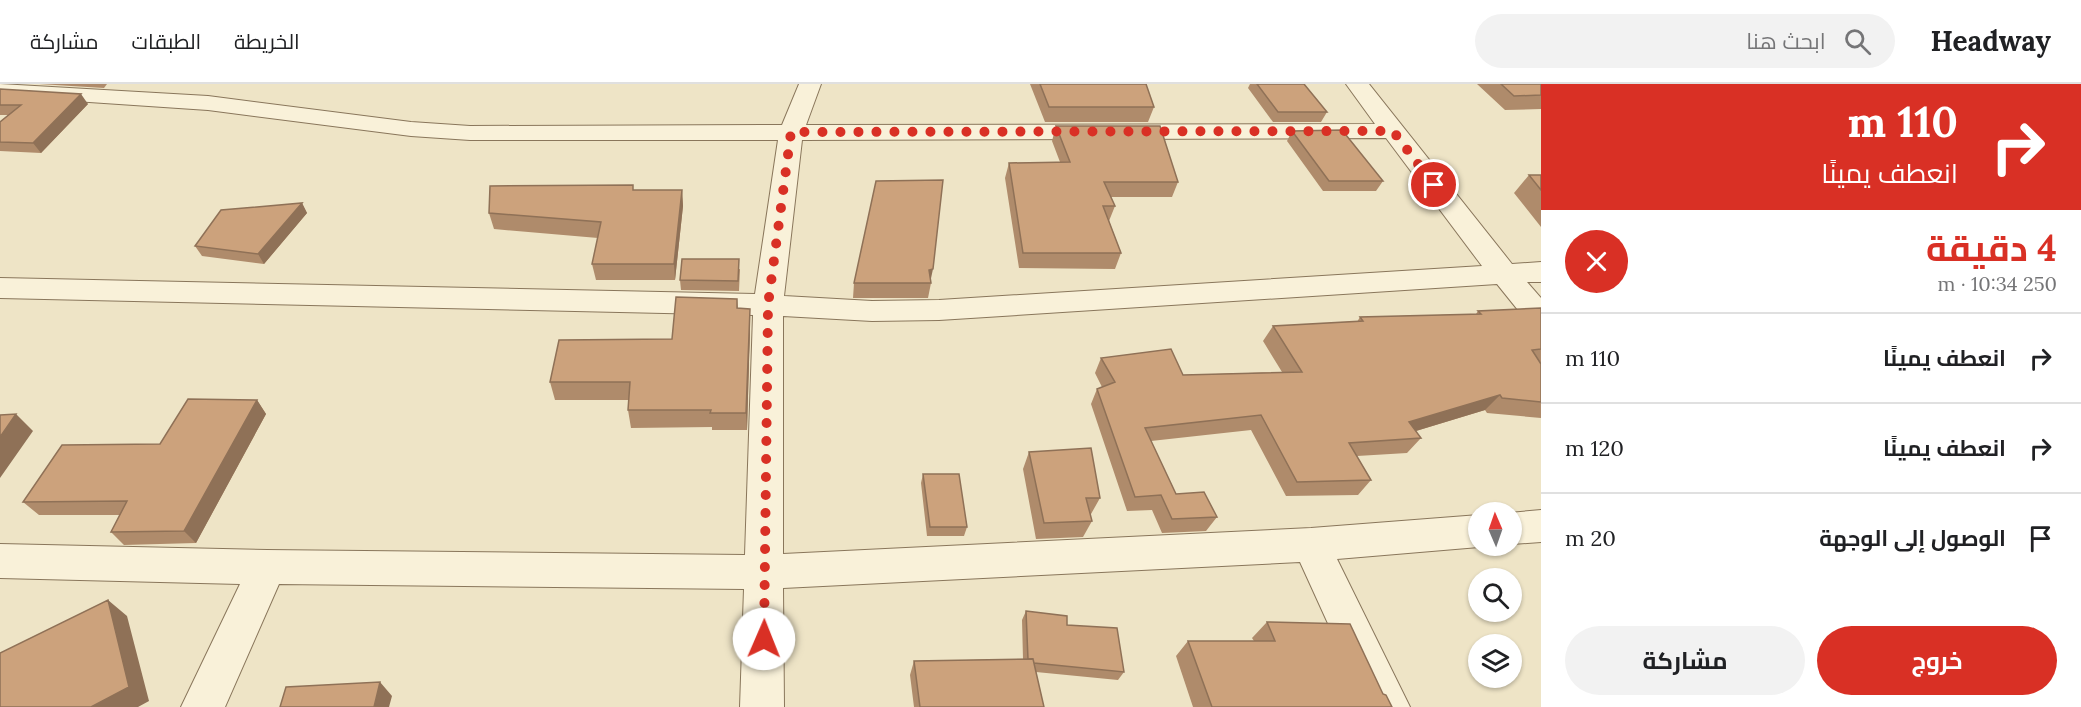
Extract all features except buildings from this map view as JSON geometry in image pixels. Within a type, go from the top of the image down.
[{"type":"street","points":[[207,103],[222,84]]},
{"type":"street","points":[[762,707],[768,305],[791,132],[810,84]]},
{"type":"street","points":[[1357,84],[1503,273],[1541,318]]},
{"type":"street","points":[[0,89],[207,103],[400,128],[470,133],[1393,131]]},
{"type":"street","points":[[0,288],[768,305],[872,311],[939,310],[1541,272]]},
{"type":"street","points":[[1522,527],[1541,526]]},
{"type":"street","points":[[0,561],[267,567],[765,572],[1311,545],[1468,532]]},
{"type":"street","points":[[1311,545],[1388,707]]},
{"type":"street","points":[[203,707],[267,567]]},
{"type":"route","points":[[764,639],[768,305],[791,132],[1393,131],[1434,185]]}]
